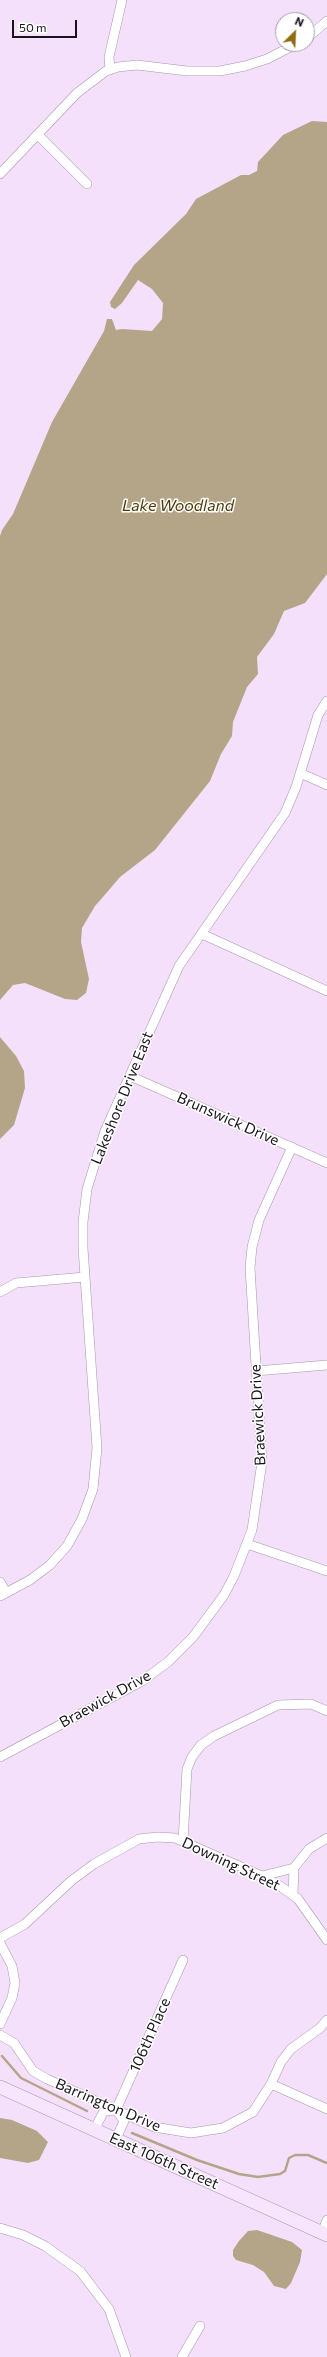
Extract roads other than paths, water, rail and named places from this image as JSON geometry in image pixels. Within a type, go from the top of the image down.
[{"type":"street","points":[[110,70],[109,57],[122,0]]},
{"type":"street","points":[[315,31],[327,21]]},
{"type":"street","points":[[0,174],[77,93],[96,78],[110,70],[137,65],[187,71],[220,71],[245,66],[267,59],[281,52]]},
{"type":"street","points":[[38,135],[87,184]]},
{"type":"street","name":"Lakeshore Drive East","points":[[3,1595],[30,1580],[50,1565],[67,1546],[82,1518],[93,1489],[97,1448],[85,1278],[83,1222],[87,1188],[105,1132],[174,975],[285,813],[300,773],[318,715],[327,701]]},
{"type":"street","points":[[300,773],[327,785]]},
{"type":"street","points":[[202,934],[327,991]]},
{"type":"street","name":"Brunswick Drive","points":[[130,1076],[327,1163]]},
{"type":"street","name":"Braewick Drive","points":[[0,1757],[142,1681],[168,1662],[193,1637],[224,1595],[247,1544],[256,1513],[262,1462],[250,1268],[252,1247],[259,1220],[292,1147]]},
{"type":"street","points":[[0,1292],[16,1283],[85,1278]]},
{"type":"street","points":[[256,1371],[327,1365]]},
{"type":"street","points":[[247,1544],[327,1572]]},
{"type":"street","points":[[0,1582],[3,1595]]},
{"type":"street","points":[[183,1841],[187,1769],[192,1757],[201,1745],[220,1733],[278,1705],[311,1704],[327,1711]]},
{"type":"street","name":"Downing Street","points":[[0,1938],[25,1924],[71,1881],[119,1849],[139,1839],[157,1837],[175,1838],[183,1841],[262,1876],[293,1894],[327,1940]]},
{"type":"street","points":[[293,1894],[294,1868],[309,1849],[327,1838]]},
{"type":"street","points":[[262,1876],[294,1868]]},
{"type":"street","points":[[0,1943],[12,1966],[15,1983],[12,1998],[0,2024]]},
{"type":"street","name":"106th Place","points":[[116,2110],[183,1960]]},
{"type":"street","name":"Barrington Drive","points":[[0,2035],[14,2043],[29,2066],[38,2074],[116,2110],[164,2130],[191,2133],[206,2132],[223,2128],[253,2112],[271,2084],[281,2062],[291,2049],[320,2028],[327,2020]]},
{"type":"street","points":[[271,2084],[327,2109]]},
{"type":"street","name":"East 106th Street","points":[[0,2087],[324,2234]]},
{"type":"street","points":[[94,2130],[104,2111],[116,2110],[124,2121],[116,2139]]},
{"type":"street","points":[[324,2234],[327,2220]]},
{"type":"street","points":[[0,2228],[23,2235],[45,2246],[80,2271],[109,2309],[126,2357]]},
{"type":"street","points":[[182,2357],[200,2326]]},
{"type":"water","name":"Lake Woodland","points":[[312,121],[327,122],[327,574],[305,603],[284,611],[274,634],[257,657],[258,674],[247,687],[233,722],[232,736],[221,754],[210,781],[155,850],[120,877],[95,906],[82,928],[81,942],[89,979],[86,993],[77,1000],[65,999],[25,983],[13,985],[0,1000],[0,536],[2,530],[13,514],[52,422],[104,331],[107,319],[112,319],[116,330],[152,331],[162,319],[163,303],[152,289],[138,280],[122,303],[115,309],[111,307],[110,302],[134,265],[186,214],[196,199],[241,175],[249,175],[257,171],[258,162],[283,135]]},
{"type":"water","points":[[0,1037],[16,1056],[24,1071],[25,1088],[14,1125],[0,1139]]},
{"type":"water","points":[[0,2118],[12,2120],[37,2131],[48,2142],[39,2160],[28,2163],[0,2158]]},
{"type":"water","points":[[257,2230],[292,2242],[302,2250],[300,2262],[291,2283],[286,2289],[274,2286],[264,2272],[253,2265],[236,2260],[233,2256],[233,2250],[248,2231]]},
{"type":"waterway","points":[[2,2056],[21,2078],[87,2111]]},
{"type":"waterway","points":[[132,2133],[197,2160],[239,2174],[258,2177],[280,2174],[285,2171],[289,2158],[295,2155],[308,2155],[327,2163]]}]
